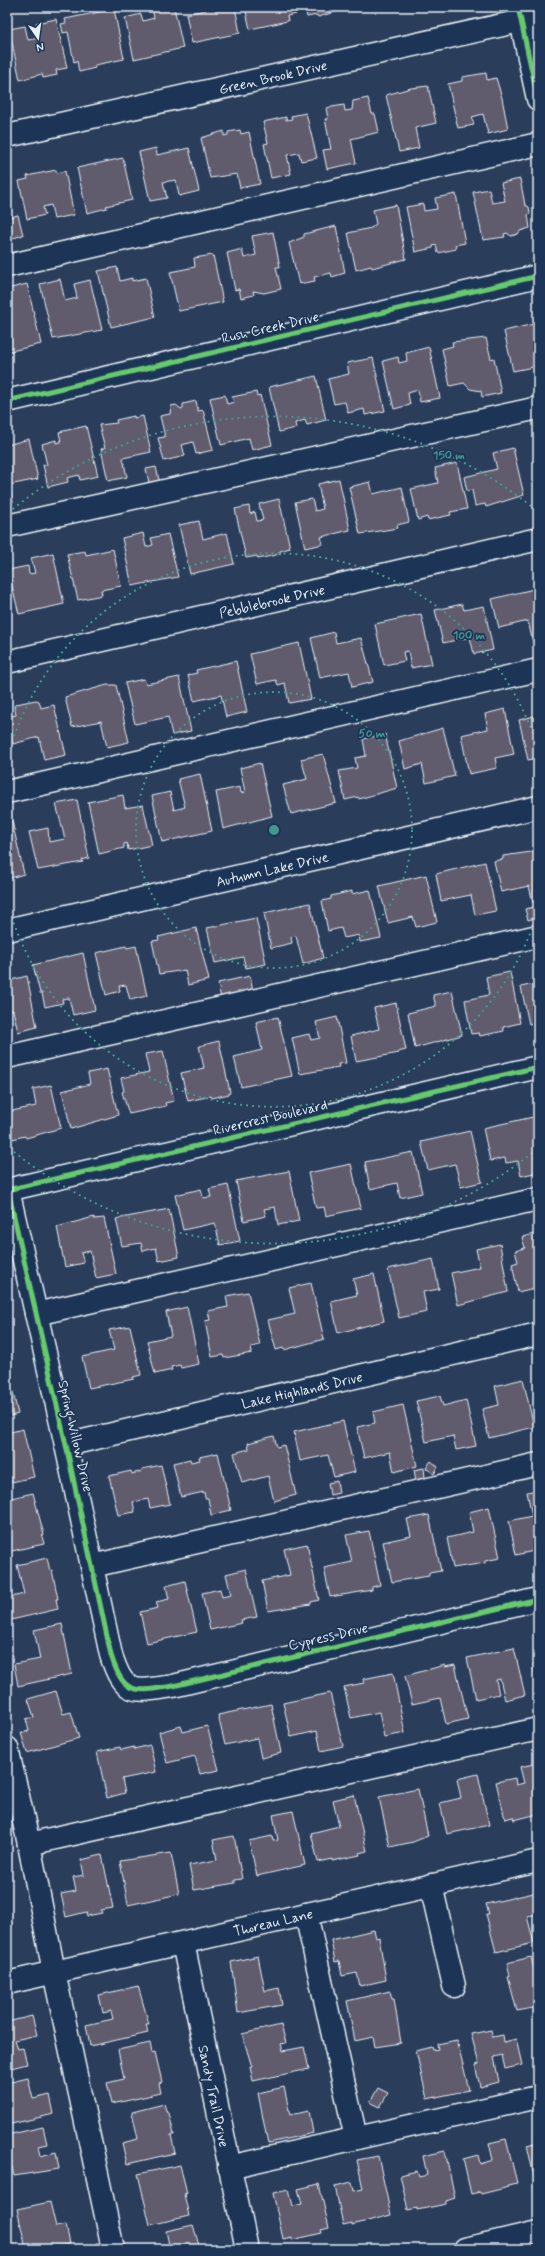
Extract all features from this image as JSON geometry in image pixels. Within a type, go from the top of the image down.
[{"type":"street","points":[[526,15],[538,99]]},
{"type":"street","name":"Green Brook Drive","points":[[7,136],[526,15]]},
{"type":"street","points":[[7,266],[538,144]]},
{"type":"street","name":"Rush Creek Drive","points":[[7,401],[538,276]]},
{"type":"street","points":[[7,526],[538,408]]},
{"type":"street","name":"Pebblebrook Drive","points":[[7,662],[538,539]]},
{"type":"street","points":[[7,792],[538,670]]},
{"type":"street","name":"Autumn Lake Drive","points":[[7,930],[538,807]]},
{"type":"street","points":[[7,1058],[538,936]]},
{"type":"street","name":"Rivercrest Boulevard","points":[[7,1190],[538,1067]]},
{"type":"street","name":"Spring Willow Drive","points":[[7,1190],[66,1445],[111,1655],[116,1671],[124,1685]]},
{"type":"street","points":[[36,1314],[538,1199]]},
{"type":"street","name":"Lake Highlands Drive","points":[[66,1445],[538,1334]]},
{"type":"street","points":[[92,1566],[538,1464]]},
{"type":"street","name":"Cypress Drive","points":[[124,1685],[135,1690],[173,1686],[538,1600]]},
{"type":"street","points":[[29,1844],[538,1729]]},
{"type":"street","points":[[7,1748],[29,1844],[54,1972],[113,2249]]},
{"type":"street","name":"Thoreau Lane","points":[[7,1983],[538,1861]]},
{"type":"street","points":[[432,1885],[454,1986]]},
{"type":"street","points":[[306,1914],[356,2138]]},
{"type":"street","name":"Sandy Trail Drive","points":[[183,1943],[247,2249]]},
{"type":"street","points":[[229,2167],[538,2097]]},
{"type":"street","points":[[465,2249],[538,2232]]},
{"type":"building","points":[[152,7],[174,7],[183,48],[134,59],[125,18],[141,14],[143,21],[154,18]]},
{"type":"building","points":[[205,7],[235,7],[240,33],[192,43],[186,14],[206,10]]},
{"type":"building","points":[[245,7],[294,7],[296,14],[287,16],[288,21],[250,29]]},
{"type":"building","points":[[305,7],[352,7],[318,17],[317,15],[307,17]]},
{"type":"building","points":[[114,9],[124,59],[95,65],[95,68],[79,72],[77,61],[74,62],[68,32],[63,33],[61,24],[66,23],[65,19]]},
{"type":"building","points":[[56,19],[67,68],[56,70],[57,75],[43,78],[42,74],[20,80],[9,29],[25,26],[28,40],[39,38],[36,23]]},
{"type":"building","points":[[486,73],[487,80],[496,78],[502,98],[508,129],[488,134],[483,114],[472,117],[474,125],[458,128],[448,84],[462,81],[462,77]]},
{"type":"building","points":[[428,86],[436,123],[415,128],[419,148],[399,152],[386,95],[411,88]]},
{"type":"building","points":[[368,98],[372,114],[375,114],[379,132],[351,139],[356,163],[327,169],[323,150],[331,149],[325,119],[328,119],[326,108],[344,105],[345,111],[352,110],[353,101]]},
{"type":"building","points":[[306,113],[317,158],[301,161],[299,153],[287,155],[291,174],[271,178],[264,144],[268,143],[263,122],[286,117],[286,120],[292,119],[291,116]]},
{"type":"building","points":[[240,130],[241,134],[249,132],[260,184],[240,188],[237,174],[210,178],[201,138],[224,131],[224,136],[228,135],[228,132]]},
{"type":"building","points":[[156,148],[157,155],[189,148],[199,191],[179,196],[176,180],[163,182],[167,198],[150,201],[139,152]]},
{"type":"building","points":[[123,158],[132,200],[106,206],[107,208],[87,213],[77,168]]},
{"type":"building","points":[[56,170],[57,173],[65,171],[74,215],[54,219],[51,205],[43,207],[45,215],[27,219],[19,181],[28,179],[27,176]]},
{"type":"building","points":[[520,179],[525,205],[529,207],[530,213],[528,215],[530,228],[511,236],[507,233],[504,234],[505,237],[483,240],[473,192],[489,189],[492,203],[505,201],[501,183]]},
{"type":"building","points":[[456,194],[465,243],[455,245],[456,249],[438,253],[436,245],[433,246],[433,248],[415,252],[406,207],[423,204],[424,211],[437,209],[435,198]]},
{"type":"building","points":[[7,200],[10,217],[18,215],[23,235],[7,240]]},
{"type":"building","points":[[396,205],[406,259],[372,268],[371,266],[356,270],[348,233],[371,228],[376,224],[373,210]]},
{"type":"building","points":[[336,226],[345,273],[332,277],[331,273],[314,277],[315,281],[299,284],[289,243],[304,237],[304,234]]},
{"type":"building","points":[[273,232],[280,267],[276,267],[281,289],[264,293],[253,291],[254,295],[241,298],[239,289],[235,290],[227,253],[242,249],[244,258],[256,255],[252,236]]},
{"type":"building","points":[[213,255],[223,302],[179,311],[170,272],[195,267],[194,258]]},
{"type":"building","points":[[117,267],[120,281],[132,278],[132,281],[146,278],[155,317],[111,327],[98,271]]},
{"type":"building","points":[[60,279],[65,301],[77,298],[74,284],[90,280],[102,330],[53,339],[40,284]]},
{"type":"building","points":[[27,284],[41,344],[7,352],[7,289]]},
{"type":"building","points":[[538,323],[538,366],[513,371],[504,331]]},
{"type":"building","points":[[486,338],[491,359],[494,358],[501,393],[482,397],[481,391],[470,389],[464,383],[450,386],[442,349],[453,346],[452,342]]},
{"type":"building","points":[[429,347],[440,398],[420,402],[418,390],[408,393],[410,405],[394,409],[383,361],[398,357],[399,363],[407,361],[406,353]]},
{"type":"building","points":[[373,358],[385,411],[365,415],[364,409],[348,413],[345,402],[334,404],[328,379],[349,374],[347,363]]},
{"type":"building","points":[[316,376],[326,420],[307,425],[305,420],[295,423],[296,428],[279,432],[269,387]]},
{"type":"building","points":[[256,392],[257,396],[260,395],[272,445],[252,450],[249,438],[221,445],[210,398],[225,395],[227,404],[234,402],[232,397]]},
{"type":"building","points":[[196,401],[198,411],[203,410],[213,450],[196,454],[193,442],[182,445],[185,456],[164,461],[158,438],[165,437],[160,416],[170,414],[171,406],[176,405],[181,409],[183,408],[183,404]]},
{"type":"building","points":[[134,416],[134,418],[143,416],[151,452],[123,458],[127,477],[108,481],[101,449],[105,448],[99,425],[117,423],[116,420]]},
{"type":"building","points":[[86,426],[98,476],[80,480],[79,475],[67,478],[68,482],[48,487],[43,465],[47,465],[42,444],[56,440],[56,443],[61,442],[59,432]]},
{"type":"building","points":[[29,439],[38,479],[9,485],[13,502],[7,503],[7,445]]},
{"type":"building","points":[[513,448],[524,495],[486,507],[485,504],[475,506],[472,490],[467,491],[464,477],[497,469],[493,453]]},
{"type":"building","points":[[457,463],[467,509],[450,512],[451,515],[428,520],[427,517],[418,520],[411,489],[438,483],[435,468]]},
{"type":"building","points":[[156,467],[160,484],[150,487],[146,469]]},
{"type":"building","points":[[339,479],[350,530],[321,537],[323,544],[305,548],[295,502],[312,499],[315,511],[323,509],[318,484]]},
{"type":"building","points":[[370,482],[373,494],[402,487],[409,522],[397,525],[398,528],[360,534],[349,487]]},
{"type":"building","points":[[279,499],[290,548],[280,551],[280,554],[258,559],[257,556],[246,558],[235,509],[249,506],[250,514],[255,512],[257,521],[263,520],[259,504]]},
{"type":"building","points":[[199,521],[203,539],[227,533],[234,564],[190,574],[179,525]]},
{"type":"building","points":[[143,533],[146,547],[153,545],[151,538],[168,534],[178,577],[132,586],[122,538]]},
{"type":"building","points":[[113,549],[121,586],[101,590],[102,595],[78,600],[67,554],[85,551],[86,555]]},
{"type":"building","points":[[53,553],[64,604],[19,614],[8,570],[28,566],[29,574],[35,573],[31,558]]},
{"type":"building","points":[[538,588],[538,646],[534,647],[528,621],[499,628],[492,599]]},
{"type":"building","points":[[462,604],[464,610],[484,606],[493,650],[474,654],[470,637],[443,643],[435,610]]},
{"type":"building","points":[[421,614],[432,664],[411,668],[408,651],[403,652],[405,661],[384,665],[375,624]]},
{"type":"building","points":[[334,632],[336,643],[361,638],[373,682],[352,687],[349,672],[320,678],[311,638]]},
{"type":"building","points":[[299,643],[311,699],[289,703],[285,683],[278,685],[276,680],[257,684],[250,654]]},
{"type":"building","points":[[236,661],[247,712],[226,717],[221,695],[194,701],[188,675],[197,673],[196,670]]},
{"type":"building","points":[[179,677],[191,731],[172,735],[168,717],[135,724],[125,683],[144,679],[146,684]]},
{"type":"building","points":[[107,685],[116,685],[129,742],[107,747],[101,721],[72,727],[65,697]]},
{"type":"building","points":[[36,700],[39,701],[41,708],[54,705],[66,755],[44,760],[39,737],[13,744],[7,717],[16,715],[14,706],[16,704]]},
{"type":"building","points":[[505,709],[514,754],[495,758],[497,768],[469,774],[461,735],[488,729],[485,714]]},
{"type":"building","points":[[538,715],[538,758],[528,760],[519,720]]},
{"type":"building","points":[[443,728],[455,776],[426,783],[422,764],[405,769],[399,741]]},
{"type":"building","points":[[385,734],[397,788],[359,799],[358,797],[345,800],[339,771],[357,768],[355,758],[366,756],[363,739]]},
{"type":"building","points":[[323,754],[336,803],[291,814],[283,785],[307,779],[301,759]]},
{"type":"building","points":[[260,763],[272,816],[223,829],[216,792],[240,787],[241,793],[245,792],[240,768]]},
{"type":"building","points":[[200,774],[212,831],[162,842],[152,796],[170,792],[174,810],[185,807],[178,779]]},
{"type":"building","points":[[123,795],[125,808],[143,805],[152,845],[128,850],[127,843],[124,844],[124,848],[99,854],[88,802]]},
{"type":"building","points":[[77,800],[89,858],[82,860],[83,862],[38,870],[29,832],[48,828],[49,842],[65,839],[56,804]]},
{"type":"building","points":[[12,821],[24,874],[7,879],[7,822]]},
{"type":"building","points":[[538,851],[538,902],[533,903],[529,886],[501,892],[494,861],[503,859],[503,856]]},
{"type":"building","points":[[485,862],[496,911],[475,915],[471,895],[441,901],[436,874]]},
{"type":"building","points":[[426,875],[437,922],[416,927],[413,917],[388,923],[379,886]]},
{"type":"building","points":[[370,890],[381,938],[360,942],[359,935],[344,938],[341,928],[328,931],[322,901],[331,899],[331,896],[352,891],[352,894]]},
{"type":"building","points":[[310,903],[323,958],[303,964],[296,936],[291,937],[292,943],[271,948],[264,913]]},
{"type":"building","points":[[535,907],[538,917],[528,920],[525,909]]},
{"type":"building","points":[[256,918],[266,964],[246,968],[243,957],[215,963],[207,928]]},
{"type":"building","points":[[196,928],[209,980],[188,985],[185,970],[159,974],[152,941],[159,940],[158,937]]},
{"type":"building","points":[[126,946],[127,948],[136,946],[147,996],[130,1000],[126,985],[119,986],[120,991],[106,995],[96,953]]},
{"type":"building","points":[[83,953],[95,1010],[73,1015],[69,998],[62,999],[63,1003],[45,1007],[33,965]]},
{"type":"building","points":[[510,972],[520,1023],[503,1027],[504,1031],[480,1036],[479,1033],[471,1034],[465,1000],[489,995],[486,977]]},
{"type":"building","points":[[27,976],[37,1027],[18,1032],[13,1010],[7,1011],[7,981]]},
{"type":"building","points":[[250,976],[253,992],[221,999],[218,983]]},
{"type":"building","points":[[538,983],[538,1022],[529,1024],[521,987]]},
{"type":"building","points":[[452,991],[462,1035],[415,1048],[408,1013],[436,1006],[433,995]]},
{"type":"building","points":[[396,1003],[406,1050],[398,1052],[399,1053],[356,1061],[351,1036],[379,1029],[374,1008]]},
{"type":"building","points":[[278,1017],[292,1076],[241,1087],[234,1057],[262,1050],[256,1022]]},
{"type":"building","points":[[337,1017],[346,1063],[338,1064],[339,1067],[300,1074],[292,1038],[309,1034],[311,1040],[320,1038],[316,1022]]},
{"type":"building","points":[[219,1041],[230,1092],[229,1094],[188,1101],[181,1073],[204,1068],[199,1046]]},
{"type":"building","points":[[163,1051],[174,1101],[165,1103],[166,1106],[129,1114],[122,1092],[124,1091],[121,1078],[149,1072],[145,1054]]},
{"type":"building","points":[[107,1069],[118,1115],[71,1129],[62,1091],[90,1084],[88,1073]]},
{"type":"building","points":[[51,1085],[61,1128],[26,1138],[25,1136],[12,1139],[7,1112],[36,1106],[33,1089]]},
{"type":"building","points":[[533,1117],[538,1139],[538,1172],[521,1176],[518,1161],[506,1163],[505,1158],[490,1161],[483,1128]]},
{"type":"building","points":[[470,1131],[482,1182],[461,1187],[455,1164],[428,1170],[421,1142]]},
{"type":"building","points":[[413,1152],[422,1193],[400,1198],[397,1183],[370,1189],[365,1162]]},
{"type":"building","points":[[351,1164],[361,1208],[326,1216],[324,1207],[316,1208],[308,1173]]},
{"type":"building","points":[[289,1171],[299,1221],[278,1225],[275,1207],[264,1209],[266,1216],[244,1221],[236,1181]]},
{"type":"building","points":[[228,1185],[240,1241],[220,1245],[215,1223],[183,1230],[175,1195],[201,1189],[203,1198],[211,1197],[209,1189]]},
{"type":"building","points":[[169,1209],[179,1257],[159,1261],[156,1248],[143,1251],[141,1243],[122,1246],[116,1219]]},
{"type":"building","points":[[94,1217],[94,1219],[104,1218],[116,1274],[96,1278],[90,1251],[81,1253],[84,1263],[65,1267],[57,1227]]},
{"type":"building","points":[[538,1233],[538,1287],[518,1292],[512,1264],[518,1262],[515,1251],[525,1248],[522,1237]]},
{"type":"building","points":[[500,1244],[508,1292],[458,1305],[451,1273],[480,1267],[476,1249]]},
{"type":"building","points":[[433,1259],[439,1289],[423,1292],[427,1312],[399,1318],[388,1269]]},
{"type":"building","points":[[374,1274],[384,1321],[338,1333],[331,1301],[357,1295],[353,1279]]},
{"type":"building","points":[[311,1283],[324,1339],[284,1350],[283,1348],[276,1350],[268,1320],[295,1314],[289,1288]]},
{"type":"building","points":[[248,1292],[260,1345],[251,1347],[252,1353],[224,1358],[223,1355],[212,1357],[205,1321],[210,1320],[208,1311],[228,1307],[226,1296]]},
{"type":"building","points":[[187,1307],[199,1364],[181,1368],[180,1365],[171,1367],[172,1370],[155,1374],[147,1341],[171,1336],[166,1312]]},
{"type":"building","points":[[130,1326],[141,1375],[133,1377],[134,1379],[89,1388],[82,1357],[114,1350],[109,1330]]},
{"type":"building","points":[[7,1367],[18,1414],[7,1417]]},
{"type":"building","points":[[523,1379],[534,1427],[489,1438],[482,1409],[499,1405],[495,1386]]},
{"type":"building","points":[[440,1396],[443,1406],[466,1400],[476,1446],[456,1450],[453,1436],[426,1442],[416,1401]]},
{"type":"building","points":[[403,1405],[417,1466],[394,1472],[390,1452],[364,1458],[357,1427],[375,1423],[373,1412]]},
{"type":"building","points":[[343,1421],[355,1472],[334,1477],[328,1455],[300,1461],[294,1432]]},
{"type":"building","points":[[23,1429],[34,1477],[7,1483],[7,1433]]},
{"type":"building","points":[[274,1436],[277,1447],[284,1445],[296,1495],[274,1501],[268,1476],[242,1483],[234,1453],[249,1449],[248,1443]]},
{"type":"building","points":[[218,1453],[231,1510],[211,1515],[208,1498],[205,1498],[204,1492],[181,1497],[173,1463],[190,1459],[191,1462],[200,1460],[199,1457]]},
{"type":"building","points":[[431,1461],[438,1467],[434,1474],[426,1468]]},
{"type":"building","points":[[161,1465],[170,1504],[150,1508],[148,1499],[133,1502],[135,1512],[118,1515],[109,1476],[131,1471],[132,1474],[142,1471],[142,1469]]},
{"type":"building","points":[[424,1468],[425,1478],[416,1480],[414,1470]]},
{"type":"building","points":[[337,1481],[339,1493],[330,1495],[328,1483]]},
{"type":"building","points":[[538,1490],[538,1550],[516,1555],[509,1521],[532,1516],[527,1492]]},
{"type":"building","points":[[33,1493],[44,1535],[42,1536],[44,1544],[7,1552],[7,1499]]},
{"type":"building","points":[[489,1507],[500,1558],[485,1561],[485,1563],[453,1568],[447,1538],[473,1532],[469,1512]]},
{"type":"building","points":[[429,1515],[441,1571],[429,1573],[429,1576],[392,1582],[383,1542],[411,1536],[407,1519]]},
{"type":"building","points":[[369,1531],[380,1585],[372,1587],[372,1590],[330,1597],[324,1568],[352,1562],[346,1535]]},
{"type":"building","points":[[307,1544],[319,1600],[311,1602],[311,1604],[268,1611],[262,1581],[290,1575],[284,1549]]},
{"type":"building","points":[[47,1558],[50,1571],[52,1570],[58,1599],[56,1599],[58,1609],[7,1621],[7,1598],[24,1594],[17,1565]]},
{"type":"building","points":[[246,1569],[257,1617],[241,1620],[242,1623],[210,1630],[202,1593],[220,1589],[222,1597],[231,1595],[226,1574]]},
{"type":"building","points":[[185,1581],[197,1632],[147,1643],[140,1612],[158,1608],[156,1602],[169,1599],[166,1586]]},
{"type":"building","points":[[62,1624],[72,1674],[18,1686],[14,1664],[40,1659],[34,1630]]},
{"type":"building","points":[[514,1648],[525,1695],[505,1700],[500,1679],[496,1680],[499,1694],[476,1699],[467,1658]]},
{"type":"building","points":[[538,1663],[538,1687],[533,1664]]},
{"type":"building","points":[[445,1665],[445,1667],[455,1665],[468,1719],[446,1724],[440,1698],[412,1704],[405,1676]]},
{"type":"building","points":[[393,1673],[405,1733],[384,1737],[379,1712],[351,1718],[344,1687],[364,1683],[363,1679]]},
{"type":"building","points":[[56,1691],[63,1714],[71,1712],[79,1738],[27,1753],[21,1733],[29,1731],[26,1719],[34,1717],[28,1699]]},
{"type":"building","points":[[330,1693],[343,1746],[321,1751],[317,1731],[291,1737],[283,1703]]},
{"type":"building","points":[[271,1704],[281,1753],[261,1758],[257,1738],[225,1745],[218,1715]]},
{"type":"building","points":[[181,1726],[183,1732],[207,1726],[219,1770],[200,1774],[195,1756],[167,1763],[159,1732]]},
{"type":"building","points":[[150,1745],[156,1772],[122,1779],[125,1793],[107,1798],[97,1752],[120,1747],[121,1750],[134,1747],[134,1749]]},
{"type":"building","points":[[538,1763],[538,1814],[514,1820],[513,1817],[505,1819],[496,1782],[515,1778],[516,1785],[524,1783],[520,1767]]},
{"type":"building","points":[[478,1774],[489,1825],[447,1834],[440,1803],[461,1798],[457,1779]]},
{"type":"building","points":[[418,1789],[428,1836],[413,1842],[390,1847],[379,1797]]},
{"type":"building","points":[[354,1795],[367,1851],[359,1853],[360,1855],[332,1861],[332,1859],[318,1862],[311,1833],[339,1826],[333,1800]]},
{"type":"building","points":[[293,1811],[305,1865],[257,1876],[249,1841],[272,1836],[273,1841],[278,1840],[273,1815]]},
{"type":"building","points":[[234,1836],[242,1879],[235,1880],[235,1883],[194,1890],[189,1865],[217,1860],[213,1840]]},
{"type":"building","points":[[171,1853],[179,1894],[128,1905],[120,1861]]},
{"type":"building","points":[[102,1855],[113,1908],[101,1910],[102,1913],[87,1916],[86,1912],[66,1917],[61,1894],[76,1891],[73,1877],[84,1875],[81,1860]]},
{"type":"building","points":[[538,1892],[538,1914],[527,1916],[534,1943],[496,1952],[486,1914],[489,1914],[486,1904]]},
{"type":"building","points":[[374,1930],[376,1938],[379,1937],[386,1980],[360,1986],[357,1973],[342,1976],[339,1961],[335,1962],[331,1940]]},
{"type":"building","points":[[258,1956],[265,1991],[279,1988],[282,2005],[238,2013],[231,1962]]},
{"type":"building","points":[[531,1957],[538,1986],[538,2007],[517,2011],[508,1977],[510,1976],[507,1963]]},
{"type":"building","points":[[138,1986],[149,2024],[146,2024],[148,2033],[90,2046],[86,2025],[113,2019],[111,2011],[103,2013],[99,1995]]},
{"type":"building","points":[[390,1991],[392,1999],[394,1999],[401,2043],[375,2047],[373,2037],[355,2041],[347,2001]]},
{"type":"building","points":[[32,2016],[37,2035],[15,2040],[18,2049],[23,2048],[27,2064],[7,2069],[7,2022]]},
{"type":"building","points":[[281,2025],[286,2043],[281,2044],[283,2051],[304,2047],[309,2069],[253,2081],[250,2067],[252,2067],[242,2034]]},
{"type":"building","points":[[491,2030],[493,2037],[503,2035],[504,2042],[516,2039],[522,2065],[505,2069],[502,2055],[494,2057],[499,2082],[480,2087],[475,2065],[479,2064],[471,2034]]},
{"type":"building","points":[[457,2040],[469,2090],[427,2099],[416,2051],[432,2047],[433,2050],[438,2049],[437,2044]]},
{"type":"building","points":[[150,2043],[152,2053],[155,2052],[162,2082],[159,2083],[161,2093],[112,2104],[107,2083],[124,2079],[118,2050]]},
{"type":"building","points":[[28,2078],[33,2099],[50,2095],[54,2114],[7,2125],[7,2083]]},
{"type":"building","points":[[284,2087],[290,2115],[309,2111],[313,2133],[269,2143],[258,2093]]},
{"type":"building","points":[[378,2088],[388,2093],[380,2107],[370,2102]]},
{"type":"building","points":[[164,2104],[167,2113],[169,2113],[174,2135],[171,2135],[175,2153],[127,2164],[122,2143],[138,2139],[132,2112]]},
{"type":"building","points":[[43,2127],[47,2144],[38,2146],[40,2156],[56,2152],[59,2169],[14,2176],[7,2146],[7,2135]]},
{"type":"building","points":[[506,2139],[517,2183],[509,2185],[509,2187],[481,2194],[480,2192],[471,2194],[463,2159],[478,2155],[480,2164],[493,2160],[489,2143]]},
{"type":"building","points":[[538,2142],[538,2180],[535,2181],[527,2145]]},
{"type":"building","points":[[445,2151],[455,2198],[446,2201],[446,2204],[417,2210],[417,2208],[408,2210],[400,2175],[417,2171],[419,2177],[427,2175],[423,2156]]},
{"type":"building","points":[[378,2156],[391,2215],[352,2225],[352,2223],[343,2225],[335,2186],[352,2182],[354,2191],[363,2189],[357,2160]]},
{"type":"building","points":[[180,2165],[187,2193],[184,2194],[189,2216],[150,2225],[138,2174]]},
{"type":"building","points":[[319,2184],[329,2228],[321,2230],[322,2233],[292,2240],[292,2237],[283,2239],[273,2193],[289,2190],[293,2206],[302,2204],[298,2189]]},
{"type":"building","points":[[50,2202],[56,2227],[66,2225],[70,2244],[47,2249],[26,2249],[17,2209]]},
{"type":"building","points":[[193,2225],[200,2249],[170,2249],[166,2231]]},
{"type":"cycle path","points":[[518,7],[538,99]]},
{"type":"cycle path","points":[[7,401],[538,276]]},
{"type":"cycle path","points":[[7,1190],[538,1067]]},
{"type":"cycle path","points":[[8,1190],[66,1445],[111,1655],[121,1678],[126,1684],[132,1688],[140,1690],[173,1686],[538,1599]]}]
